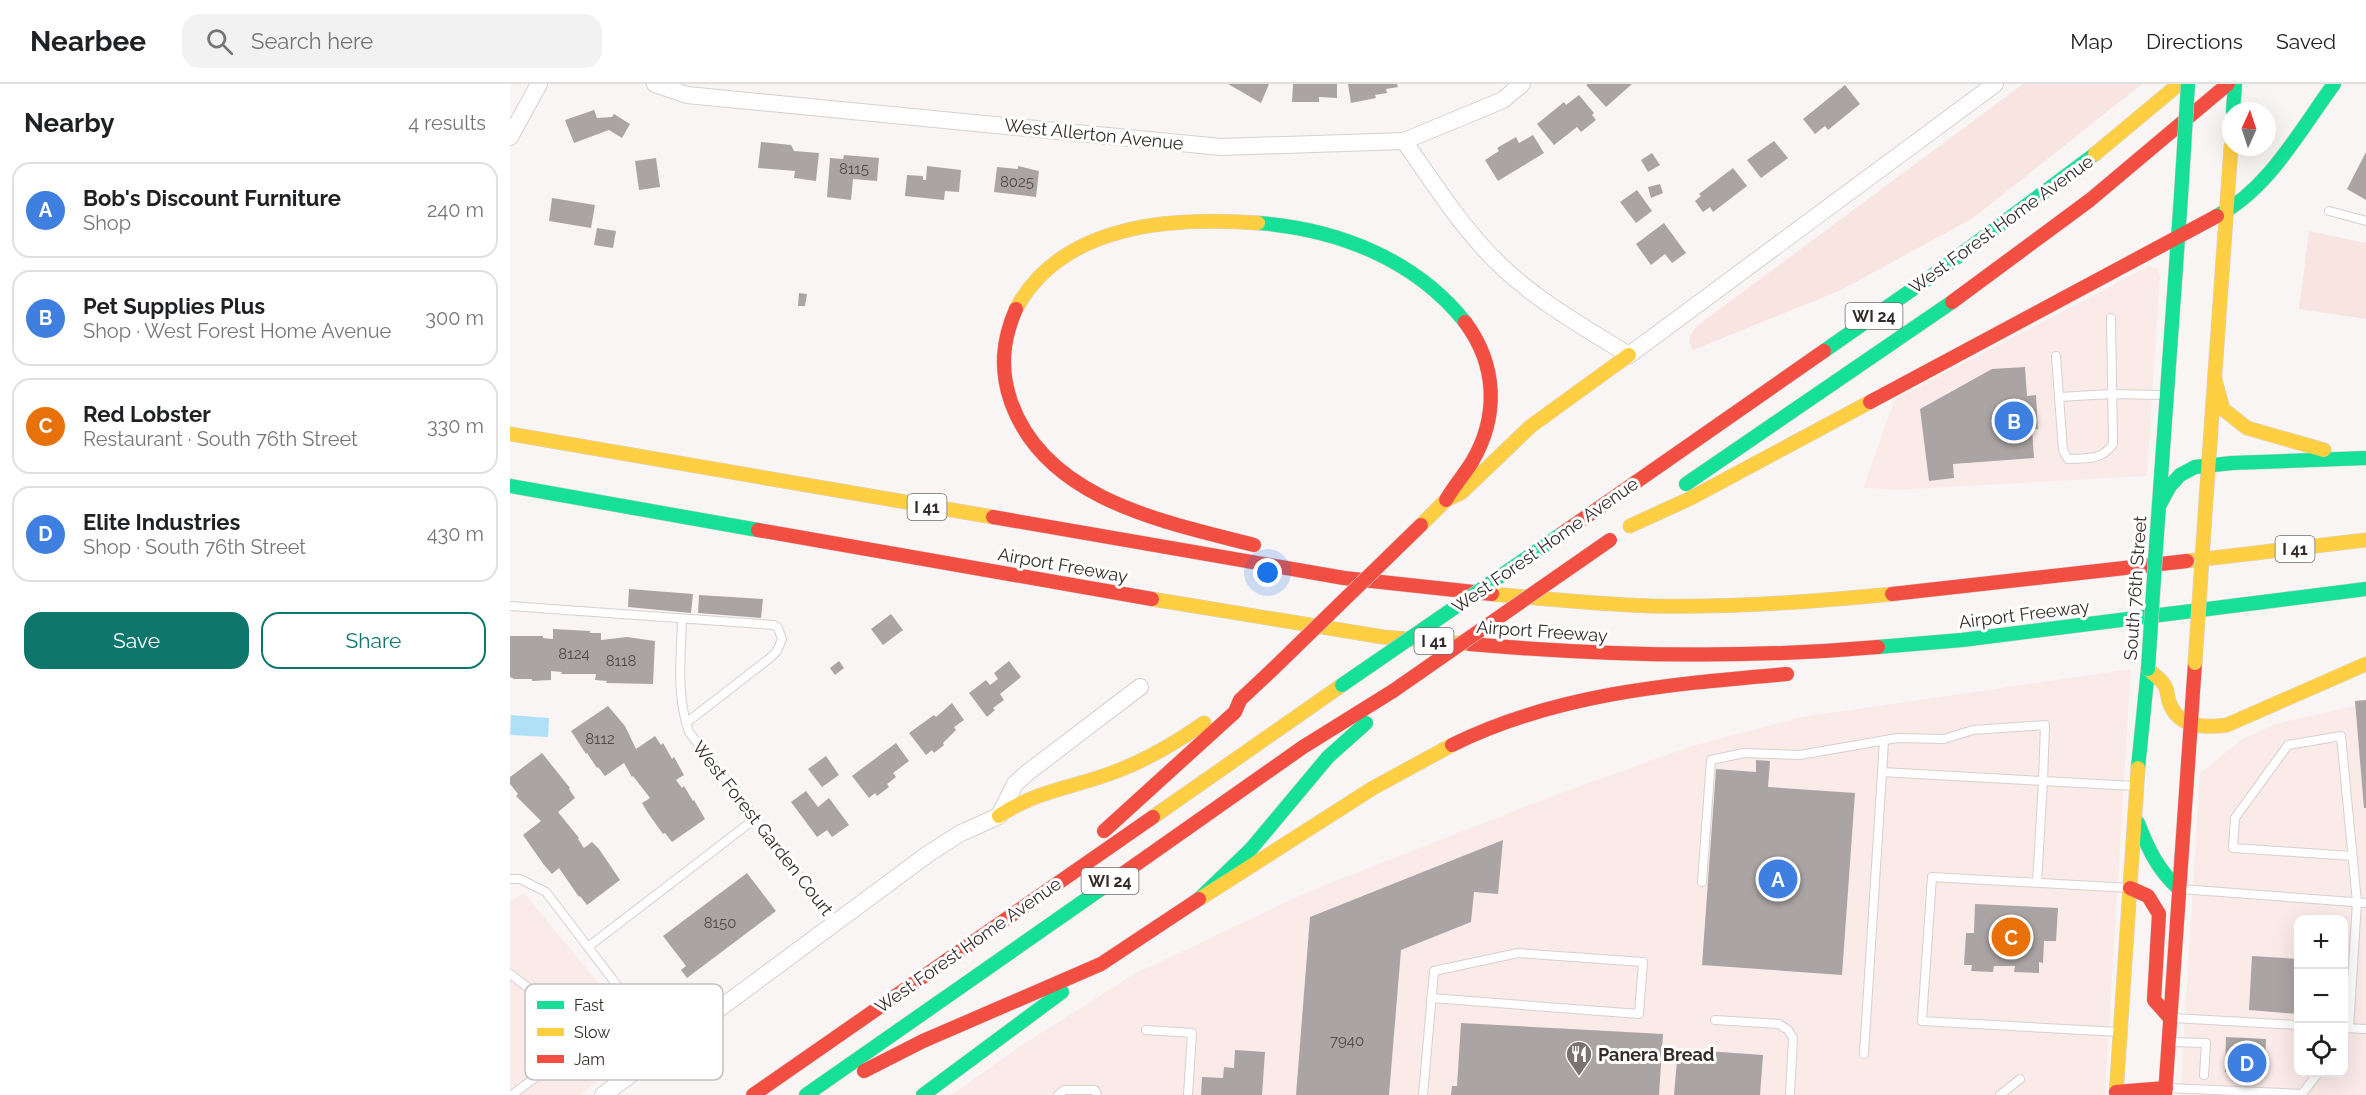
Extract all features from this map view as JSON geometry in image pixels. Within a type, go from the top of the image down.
[{"type":"main road","name":"West Forest Home Avenue","points":[[753,1095],[1076,868],[1936,273],[2071,174],[2179,84]]},
{"type":"main road","name":"South 76th Street","points":[[2116,1094],[2188,84]]},
{"type":"main road","name":"West Forest Home Avenue","points":[[806,1095],[1304,747],[1393,691],[1793,410],[1972,288],[2090,200],[2228,84]]},
{"type":"main road","points":[[2234,102],[2235,84]]},
{"type":"main road","points":[[1630,526],[1691,498],[2227,211],[2263,181],[2334,84]]},
{"type":"main road","points":[[2116,1094],[2165,1091],[2231,156]]},
{"type":"main road","points":[[999,816],[1012,805],[1027,798],[1108,775],[1162,750],[1202,725],[1226,705],[1240,700],[1446,500],[1453,486],[1476,455],[1484,438],[1491,410],[1492,392],[1481,352],[1470,329],[1443,297],[1406,268],[1379,253],[1343,240],[1303,229],[1240,220],[1201,220],[1145,226],[1087,243],[1057,260],[1042,272],[1023,296],[1014,311],[1004,344],[1003,376],[1013,413],[1021,427],[1051,462],[1088,489],[1121,507],[1168,523],[1266,548]]},
{"type":"main road","points":[[1446,500],[1461,493],[1531,426],[1629,355]]},
{"type":"main road","points":[[2215,380],[2223,409],[2247,428],[2316,449],[2366,458]]},
{"type":"main road","name":"Airport Freeway","points":[[510,434],[1344,578],[1573,602],[1653,606],[1726,606],[1888,596],[2366,540]]},
{"type":"main road","points":[[2159,506],[2170,486],[2180,475],[2195,467],[2366,458]]},
{"type":"main road","name":"Airport Freeway","points":[[510,486],[1213,610],[1383,637],[1548,651],[1677,656],[1800,654],[1962,640],[2366,589]]},
{"type":"main road","points":[[1296,555],[1344,578]]},
{"type":"main road","points":[[1921,659],[1962,640]]},
{"type":"main road","points":[[2148,669],[2164,686],[2171,708],[2178,717],[2192,725],[2212,727],[2227,725],[2366,664]]},
{"type":"main road","points":[[923,1095],[1101,964],[1347,803],[1446,747],[1507,722],[1556,706],[1635,689],[1795,674]]},
{"type":"main road","points":[[1201,898],[1251,849],[1328,757],[1365,723],[1393,691]]},
{"type":"main road","points":[[1076,868],[1104,832],[1235,712],[1240,700]]},
{"type":"main road","points":[[2135,815],[2152,860],[2165,877],[2179,889]]},
{"type":"main road","points":[[2130,888],[2148,896],[2159,914],[2154,1000],[2170,1018]]},
{"type":"main road","points":[[830,1078],[861,1072],[923,1041],[1101,964]]},
{"type":"street","points":[[510,137],[539,84]]},
{"type":"street","name":"West Allerton Avenue","points":[[655,84],[687,95],[1221,147],[1404,141],[1503,100],[1522,84]]},
{"type":"street","points":[[1404,141],[1458,216],[1497,262],[1557,310],[1629,355],[1977,93],[1995,84]]},
{"type":"street","points":[[723,1006],[928,854],[961,833],[999,816],[1016,784],[1027,773],[1140,687]]},
{"type":"street","points":[[603,1095],[622,1080]]},
{"type":"lane","points":[[2329,211],[2366,221]]},
{"type":"lane","points":[[2056,356],[2063,450],[2068,459],[2096,458],[2106,454],[2113,444],[2111,318]]},
{"type":"lane","points":[[2059,397],[2111,394],[2167,395]]},
{"type":"lane","points":[[510,606],[774,625],[778,628],[782,639],[777,651],[686,723]]},
{"type":"lane","name":"West Forest Garden Court","points":[[682,619],[679,689],[689,732],[836,923]]},
{"type":"lane","points":[[1702,882],[1711,760],[1744,753],[1800,755],[1897,738],[1944,739],[1973,730],[2045,725],[2037,883]]},
{"type":"lane","points":[[2347,1023],[2361,902],[2352,856],[2341,736],[2288,745],[2235,818],[2233,849],[2352,856]]},
{"type":"lane","points":[[1864,1054],[1884,741]]},
{"type":"lane","points":[[1882,772],[2137,786]]},
{"type":"lane","points":[[588,947],[756,818]]},
{"type":"lane","points":[[2120,1032],[1922,1021],[1932,877],[2130,888]]},
{"type":"lane","points":[[510,879],[520,879],[546,892],[616,984]]},
{"type":"lane","points":[[2179,889],[2361,902]]},
{"type":"lane","points":[[1422,1095],[1431,998],[1434,971],[1518,953],[1643,962],[1639,1014],[1431,998]]},
{"type":"lane","points":[[510,974],[525,985]]},
{"type":"lane","points":[[2170,1018],[2294,1025]]},
{"type":"lane","points":[[1715,1020],[1779,1024],[1788,1030],[1793,1038],[1790,1095]]},
{"type":"lane","points":[[2348,1028],[2366,1029]]},
{"type":"lane","points":[[1146,1030],[1192,1033],[1188,1095]]},
{"type":"lane","points":[[2169,1041],[2206,1043],[2204,1075]]},
{"type":"lane","points":[[2165,1091],[2302,1094],[2315,1077]]},
{"type":"lane","points":[[2000,1095],[2020,1079]]},
{"type":"lane","points":[[512,1095],[532,1080]]},
{"type":"lane","points":[[614,1080],[617,1084]]},
{"type":"lane","points":[[1058,1095],[1064,1090],[1082,1089],[1095,1090],[1097,1095]]},
{"type":"shaded area","points":[[2023,84],[2142,84],[1973,218],[1841,290],[1693,350],[1689,343],[1690,336],[1697,326]]},
{"type":"shaded area","points":[[2309,231],[2366,243],[2366,319],[2299,309]]},
{"type":"shaded area","points":[[2149,266],[2158,269],[2160,278],[2147,476],[1898,490],[1863,488],[1895,399]]},
{"type":"shaded area","points":[[2131,669],[2105,1095],[951,1095],[1022,1045],[1134,974],[1310,891],[1555,795],[1692,746],[1802,717]]},
{"type":"shaded area","points":[[2366,703],[2366,1095],[2180,1095],[2200,773],[2242,739],[2276,724]]},
{"type":"shaded area","points":[[524,893],[599,984],[525,984],[525,1080],[600,1080],[579,1095],[510,1095],[510,901]]},
{"type":"water","points":[[511,715],[549,718],[548,737],[510,735]]},
{"type":"building","points":[[1228,84],[1269,84],[1261,103]]},
{"type":"building","points":[[1293,84],[1337,84],[1337,98],[1319,97],[1319,102],[1292,102]]},
{"type":"building","points":[[1348,84],[1397,84],[1398,87],[1386,89],[1387,93],[1375,95],[1376,98],[1351,103]]},
{"type":"building","points":[[1632,84],[1606,107],[1586,85]]},
{"type":"building","points":[[1845,85],[1860,104],[1828,130],[1825,126],[1815,134],[1803,119]]},
{"type":"building","points":[[1579,95],[1594,113],[1592,115],[1596,120],[1581,132],[1577,127],[1554,145],[1537,124],[1564,102],[1566,105]]},
{"type":"building","points":[[594,110],[597,118],[612,117],[614,114],[630,124],[622,138],[609,130],[574,143],[565,120]]},
{"type":"building","points":[[1533,135],[1544,153],[1498,181],[1485,160],[1499,151],[1497,148],[1516,137],[1519,143]]},
{"type":"building","points":[[1774,141],[1788,158],[1761,178],[1747,160]]},
{"type":"building","points":[[761,142],[791,145],[794,151],[819,153],[816,181],[794,178],[795,171],[758,168]]},
{"type":"building","points":[[2366,152],[2366,200],[2347,189]]},
{"type":"building","points":[[1652,153],[1660,165],[1648,172],[1641,160]]},
{"type":"building","points":[[844,155],[879,158],[877,181],[853,179],[851,200],[827,197],[830,158],[843,159]]},
{"type":"building","points":[[656,158],[660,187],[639,190],[635,161]]},
{"type":"building","points":[[927,166],[961,170],[959,192],[945,191],[944,200],[905,196],[907,175],[923,176],[923,180],[926,180]]},
{"type":"building","points":[[1018,166],[1039,171],[1036,197],[994,192],[997,167],[1018,169]]},
{"type":"building","points":[[1733,168],[1747,186],[1713,212],[1710,207],[1703,212],[1695,201],[1701,196],[1699,194]]},
{"type":"building","points":[[1660,184],[1663,193],[1651,198],[1648,187]]},
{"type":"building","points":[[1637,190],[1652,211],[1636,223],[1620,202]]},
{"type":"building","points":[[552,198],[595,205],[591,228],[549,221]]},
{"type":"building","points":[[1664,223],[1686,253],[1672,263],[1665,254],[1651,265],[1636,244]]},
{"type":"building","points":[[597,228],[616,231],[613,248],[594,245]]},
{"type":"building","points":[[799,293],[807,294],[805,306],[798,306]]},
{"type":"building","points":[[2025,367],[2027,396],[2036,395],[2038,429],[2032,429],[2034,458],[1953,464],[1954,478],[1929,481],[1920,409],[1992,369]]},
{"type":"building","points":[[629,589],[693,594],[691,613],[628,607]]},
{"type":"building","points":[[699,595],[763,599],[761,618],[698,613]]},
{"type":"building","points":[[891,614],[903,630],[883,645],[871,629]]},
{"type":"building","points":[[553,629],[601,633],[601,640],[627,637],[655,641],[653,684],[606,683],[607,681],[595,680],[596,674],[561,674],[562,672],[551,671],[551,680],[532,681],[532,679],[510,677],[510,636],[543,636],[543,638],[553,639]]},
{"type":"building","points":[[839,661],[844,668],[835,675],[830,668]]},
{"type":"building","points":[[1009,661],[1021,677],[1000,694],[1004,700],[993,708],[995,710],[987,717],[969,693],[986,680],[990,685],[998,679],[994,673]]},
{"type":"building","points":[[2366,700],[2366,808],[2364,808],[2355,701]]},
{"type":"building","points":[[952,703],[964,720],[954,727],[956,730],[943,743],[944,745],[934,753],[932,750],[926,755],[909,733],[934,715],[936,717]]},
{"type":"building","points":[[608,706],[625,726],[636,749],[655,736],[661,745],[663,743],[684,775],[676,780],[682,788],[684,786],[705,819],[672,842],[665,833],[663,834],[648,813],[642,803],[650,798],[632,777],[624,763],[605,776],[586,754],[571,731]]},
{"type":"building","points":[[896,743],[909,761],[893,773],[896,777],[887,784],[889,787],[877,796],[875,793],[869,798],[852,776]]},
{"type":"building","points":[[542,753],[570,788],[575,798],[558,812],[579,838],[584,848],[592,842],[599,849],[620,880],[587,905],[559,868],[552,874],[523,835],[541,821],[516,796],[518,794],[510,784],[510,777]]},
{"type":"building","points":[[826,756],[839,775],[822,787],[808,769]]},
{"type":"building","points":[[1756,760],[1770,761],[1768,787],[1855,793],[1842,975],[1702,965],[1716,769],[1756,772]]},
{"type":"building","points":[[806,791],[818,807],[829,798],[849,825],[832,837],[827,830],[817,837],[791,802]]},
{"type":"building","points":[[1503,840],[1498,894],[1474,892],[1471,922],[1401,950],[1389,1095],[1296,1095],[1310,917]]},
{"type":"building","points":[[747,873],[776,911],[687,978],[681,970],[686,966],[663,936]]},
{"type":"building","points":[[1975,904],[2058,908],[2056,941],[2044,941],[2043,963],[2039,962],[2039,973],[2014,972],[2015,966],[1994,966],[1993,972],[1971,971],[1972,965],[1964,965],[1966,933],[1974,933]]},
{"type":"building","points":[[2252,956],[2294,959],[2294,1014],[2249,1010]]},
{"type":"building","points":[[1461,1023],[1663,1034],[1659,1095],[1451,1095],[1452,1086],[1457,1086]]},
{"type":"building","points":[[2226,1037],[2266,1039],[2265,1074],[2225,1072]]},
{"type":"building","points":[[1678,1049],[1763,1055],[1760,1095],[1674,1095]]},
{"type":"building","points":[[1235,1050],[1265,1052],[1262,1095],[1201,1095],[1202,1077],[1223,1078],[1224,1067],[1234,1068]]},
{"type":"traffic: fast","points":[[2181,196],[2188,84]]},
{"type":"traffic: fast","points":[[2234,102],[2235,84]]},
{"type":"traffic: fast","points":[[2217,216],[2236,204],[2268,174],[2296,139],[2334,84]]},
{"type":"traffic: fast","points":[[1824,351],[1936,273],[2095,154]]},
{"type":"traffic: fast","points":[[2156,547],[2181,196]]},
{"type":"traffic: fast","points":[[1258,223],[1317,232],[1372,251],[1423,281],[1465,322]]},
{"type":"traffic: fast","points":[[1686,484],[1952,302]]},
{"type":"traffic: fast","points":[[2159,506],[2170,486],[2180,475],[2195,467],[2232,463],[2366,458]]},
{"type":"traffic: fast","points":[[510,486],[758,530]]},
{"type":"traffic: fast","points":[[1342,685],[1560,535]]},
{"type":"traffic: fast","points":[[2148,669],[2156,547]]},
{"type":"traffic: fast","points":[[1878,647],[1962,640],[2366,589]]},
{"type":"traffic: fast","points":[[2138,768],[2148,669]]},
{"type":"traffic: fast","points":[[1199,899],[1251,849],[1328,757],[1366,723]]},
{"type":"traffic: fast","points":[[2138,823],[2154,859],[2179,889]]},
{"type":"traffic: fast","points":[[806,1095],[1121,875]]},
{"type":"traffic: fast","points":[[923,1095],[1062,992]]},
{"type":"traffic: slow","points":[[2095,154],[2179,84]]},
{"type":"traffic: slow","points":[[2206,500],[2230,156]]},
{"type":"traffic: slow","points":[[1016,309],[1036,280],[1061,258],[1090,242],[1156,225],[1225,221],[1258,223]]},
{"type":"traffic: slow","points":[[1421,525],[1446,500],[1461,493],[1531,426],[1629,355]]},
{"type":"traffic: slow","points":[[2215,380],[2223,409],[2247,428],[2324,450]]},
{"type":"traffic: slow","points":[[1630,526],[1691,498],[1870,402]]},
{"type":"traffic: slow","points":[[510,434],[993,517]]},
{"type":"traffic: slow","points":[[2195,663],[2206,500]]},
{"type":"traffic: slow","points":[[2187,561],[2366,540]]},
{"type":"traffic: slow","points":[[1492,594],[1651,606],[1771,604],[1892,594]]},
{"type":"traffic: slow","points":[[1152,599],[1383,637],[1470,644]]},
{"type":"traffic: slow","points":[[2148,669],[2165,686],[2170,704],[2180,718],[2194,725],[2210,726],[2227,725],[2366,664]]},
{"type":"traffic: slow","points":[[1153,817],[1342,685]]},
{"type":"traffic: slow","points":[[999,816],[1038,796],[1132,765],[1169,746],[1204,723]]},
{"type":"traffic: slow","points":[[1201,898],[1373,788],[1452,745]]},
{"type":"traffic: slow","points":[[2116,1095],[2138,768]]},
{"type":"traffic: jam","points":[[1952,302],[2090,200],[2228,84]]},
{"type":"traffic: jam","points":[[1870,402],[2217,216]]},
{"type":"traffic: jam","points":[[1016,309],[1005,344],[1004,367],[1007,390],[1028,435],[1051,462],[1080,484],[1112,502],[1183,527],[1254,545]]},
{"type":"traffic: jam","points":[[1446,500],[1481,445],[1490,409],[1491,391],[1488,373],[1476,338],[1465,322]]},
{"type":"traffic: jam","points":[[1560,535],[1824,351]]},
{"type":"traffic: jam","points":[[993,517],[1344,578],[1492,594]]},
{"type":"traffic: jam","points":[[1273,669],[1421,525]]},
{"type":"traffic: jam","points":[[758,530],[1152,599]]},
{"type":"traffic: jam","points":[[1393,691],[1610,540]]},
{"type":"traffic: jam","points":[[1892,594],[2187,561]]},
{"type":"traffic: jam","points":[[1470,644],[1572,651],[1674,654],[1776,653],[1878,647]]},
{"type":"traffic: jam","points":[[2165,1095],[2195,663]]},
{"type":"traffic: jam","points":[[1104,831],[1235,712],[1240,700],[1273,669]]},
{"type":"traffic: jam","points":[[1452,745],[1492,727],[1574,702],[1658,687],[1787,674]]},
{"type":"traffic: jam","points":[[1121,875],[1303,747],[1393,691]]},
{"type":"traffic: jam","points":[[753,1095],[1153,817]]},
{"type":"traffic: jam","points":[[2130,888],[2148,896],[2159,914],[2154,1000],[2170,1018]]},
{"type":"traffic: jam","points":[[864,1071],[923,1041],[1101,964],[1199,899]]},
{"type":"traffic: jam","points":[[2116,1092],[2166,1088]]},
{"type":"place","name":"Pet Supplies Plus","points":[[2014,421]]},
{"type":"place","name":"Bob's Discount Furniture","points":[[1778,879]]},
{"type":"place","name":"Red Lobster","points":[[2011,937]]},
{"type":"place","name":"Elite Industries","points":[[2247,1063]]},
{"type":"place","name":"Panera Bread","points":[[1579,1077]]}]
